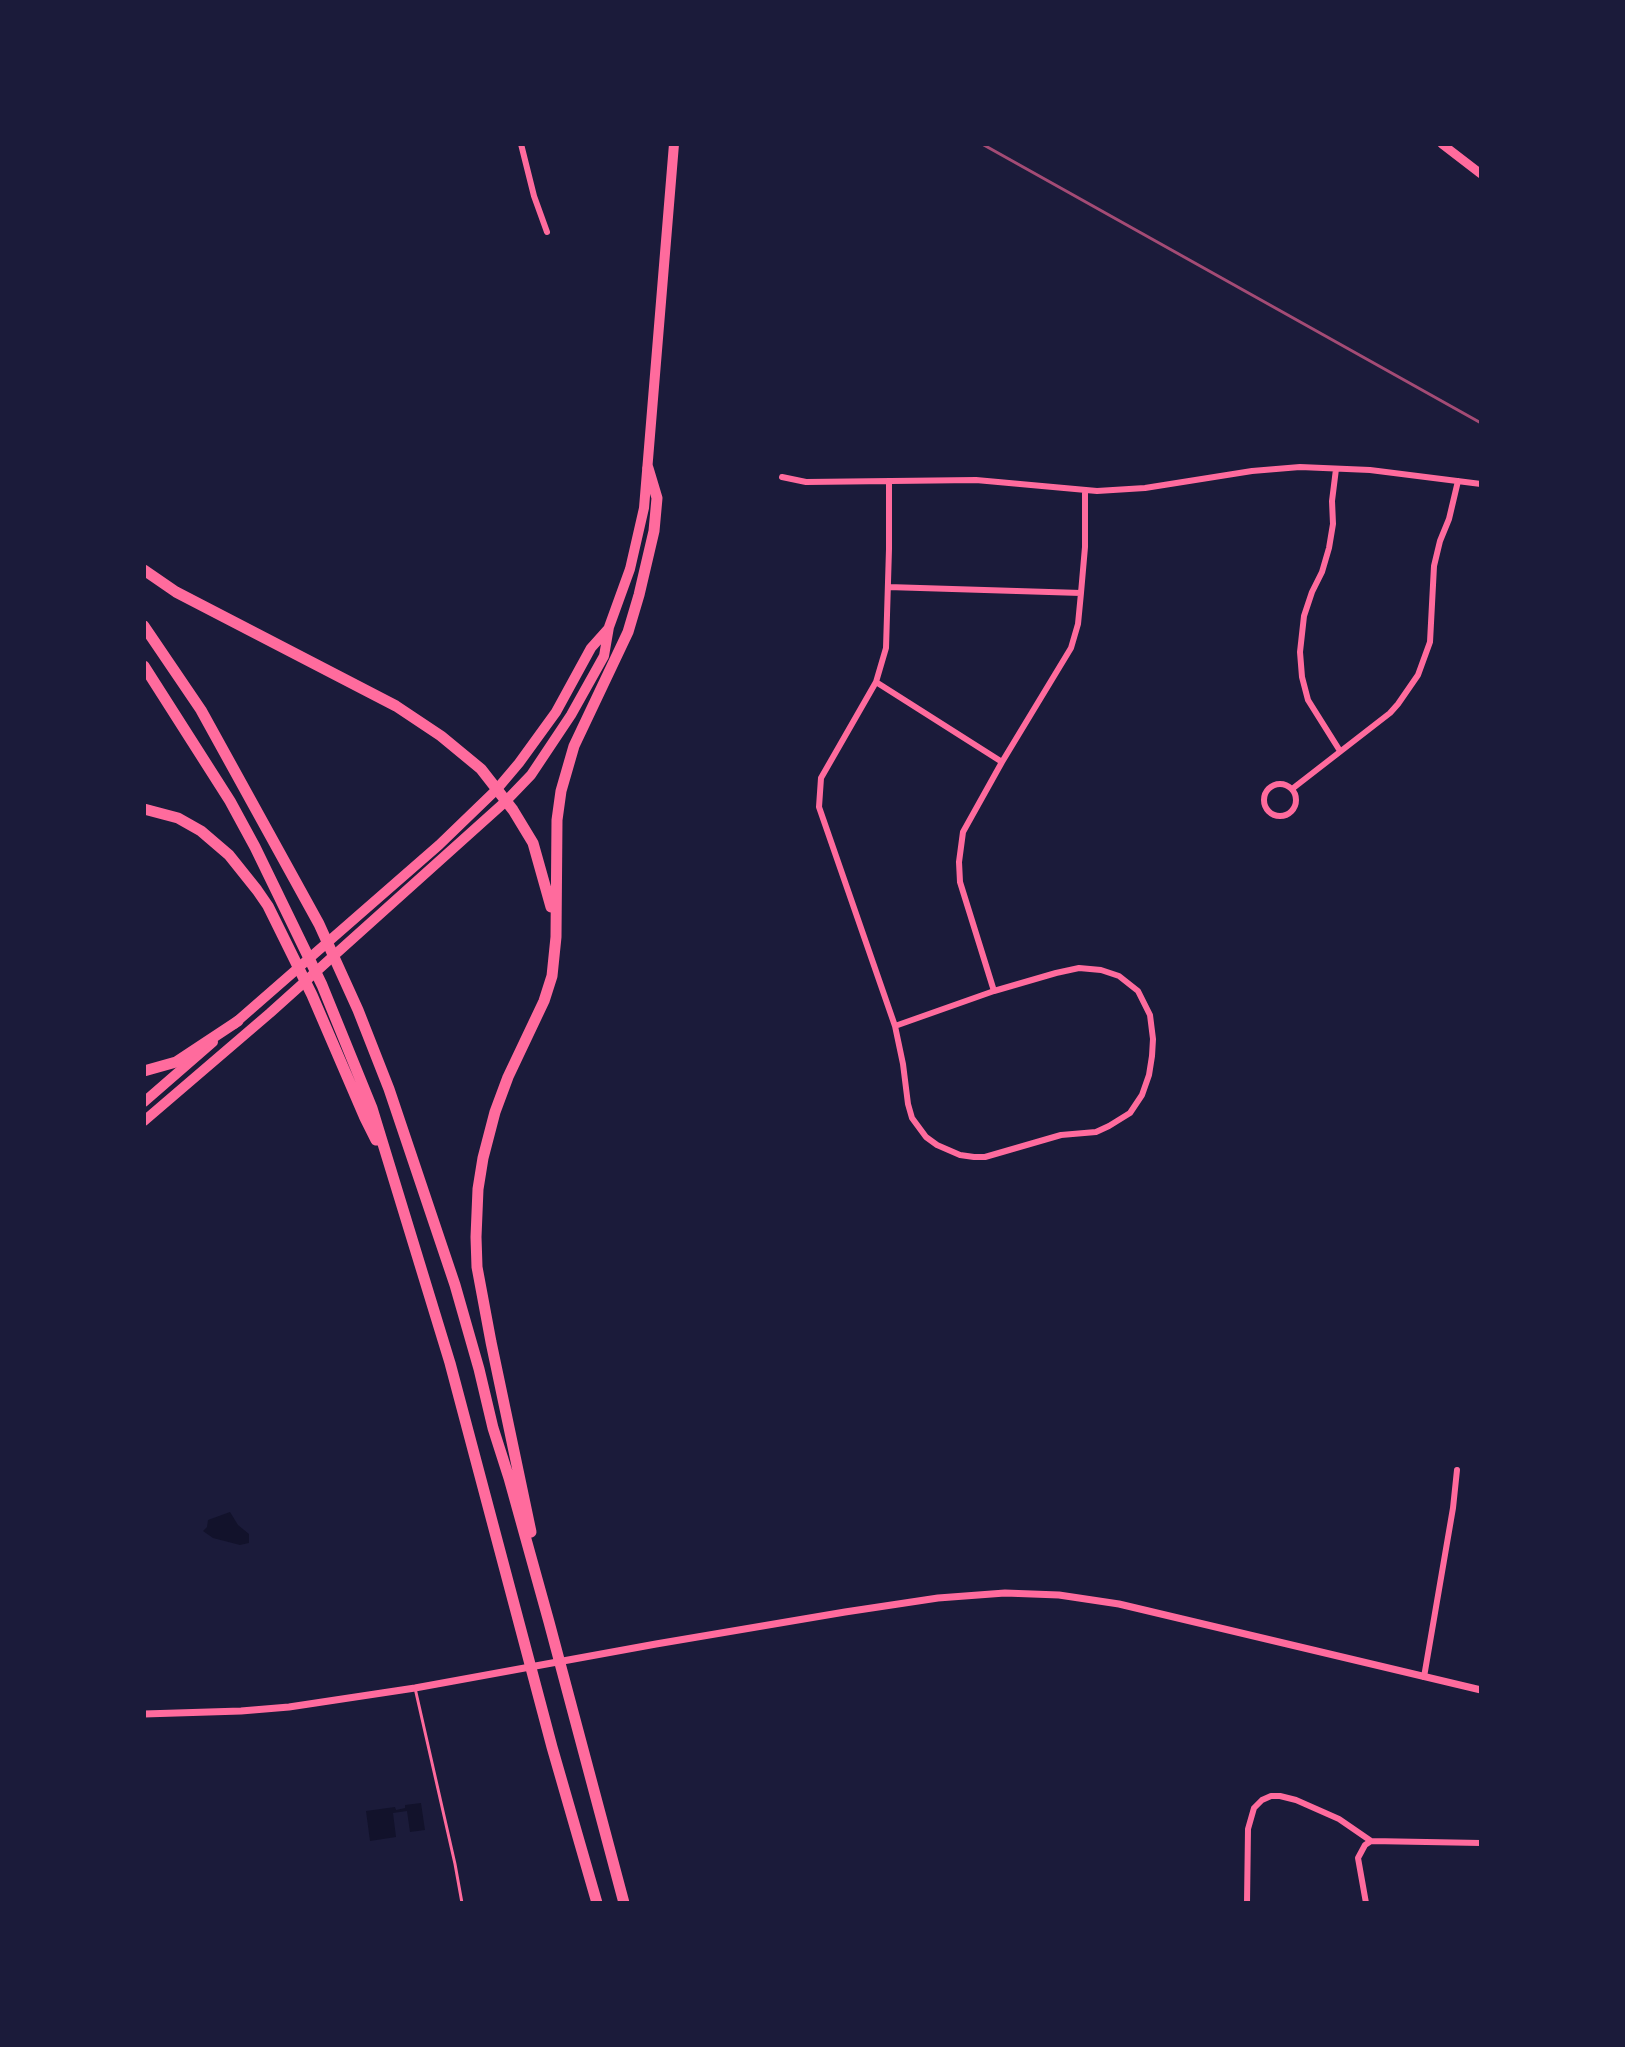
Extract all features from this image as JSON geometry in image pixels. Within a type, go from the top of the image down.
[{"type":"highway","points":[[144,1121],[270,1013],[506,801],[531,775],[571,715],[604,656],[609,627],[630,569],[644,508],[674,144]]},
{"type":"highway","points":[[543,1600],[527,1506],[477,1267],[476,1213],[483,1158],[492,1123],[508,1077],[544,1001],[552,976],[561,791],[574,746],[628,632],[639,595],[654,531],[657,498],[648,468]]},
{"type":"highway","points":[[144,570],[176,592],[396,706],[421,721],[481,769],[533,843],[556,927]]},
{"type":"highway","points":[[144,626],[201,710],[319,924],[389,1089],[455,1285],[567,1685],[624,1903]]},
{"type":"highway","points":[[144,1102],[439,845],[497,789],[556,712],[591,648],[609,627]]},
{"type":"highway","points":[[144,666],[230,801],[255,847],[322,985],[372,1108],[450,1363],[552,1747],[597,1903]]},
{"type":"highway","points":[[144,809],[178,818],[211,838],[229,855],[263,898],[312,995],[365,1118],[391,1169]]},
{"type":"highway","points":[[144,1071],[176,1062],[238,1021]]},
{"type":"main road","points":[[1442,144],[1481,174]]},
{"type":"street","points":[[521,144],[547,232]]},
{"type":"street","points":[[782,477],[806,482],[976,480],[1097,491],[1145,488],[1276,468],[1312,467],[1370,470],[1481,484]]},
{"type":"street","points":[[1336,469],[1329,548],[1304,616],[1300,652],[1308,700],[1340,751]]},
{"type":"street","points":[[889,481],[886,648],[876,682],[821,778],[819,807],[895,1026],[912,1118],[926,1137],[949,1151],[974,1157],[985,1157],[1061,1135],[1096,1132],[1130,1113],[1142,1095],[1152,1056],[1150,1015],[1138,991],[1119,976],[1101,970],[1079,968],[1056,973],[895,1026]]},
{"type":"street","points":[[1292,789],[1390,713],[1413,685],[1423,665],[1432,629],[1434,566],[1458,481]]},
{"type":"street","points":[[994,991],[960,882],[963,832],[1071,648],[1078,624],[1081,593],[1085,490]]},
{"type":"street","points":[[888,587],[1081,593]]},
{"type":"street","points":[[876,682],[1002,762]]},
{"type":"street","points":[[1282,784],[1292,789],[1296,803],[1291,812],[1278,816],[1267,809],[1264,797],[1272,786],[1282,784]]},
{"type":"street","points":[[1424,1677],[1457,1470]]},
{"type":"street","points":[[144,1714],[289,1707],[415,1688],[845,1612],[938,1598],[1005,1593],[1059,1595],[1119,1604],[1481,1690]]},
{"type":"street","points":[[1247,1903],[1248,1829],[1254,1808],[1271,1796],[1296,1800],[1339,1819],[1371,1841],[1481,1843]]},
{"type":"street","points":[[1366,1903],[1358,1858],[1371,1841]]},
{"type":"lane","points":[[415,1688],[462,1903]]},
{"type":"shaded area","points":[[230,1512],[238,1525],[249,1534],[249,1543],[240,1545],[213,1538],[203,1531],[208,1520]]},
{"type":"shaded area","points":[[421,1803],[425,1830],[410,1832],[407,1811],[393,1813],[396,1837],[370,1841],[366,1811],[395,1807],[396,1810]]},
{"type":"railway","points":[[982,144],[1481,423]]}]
